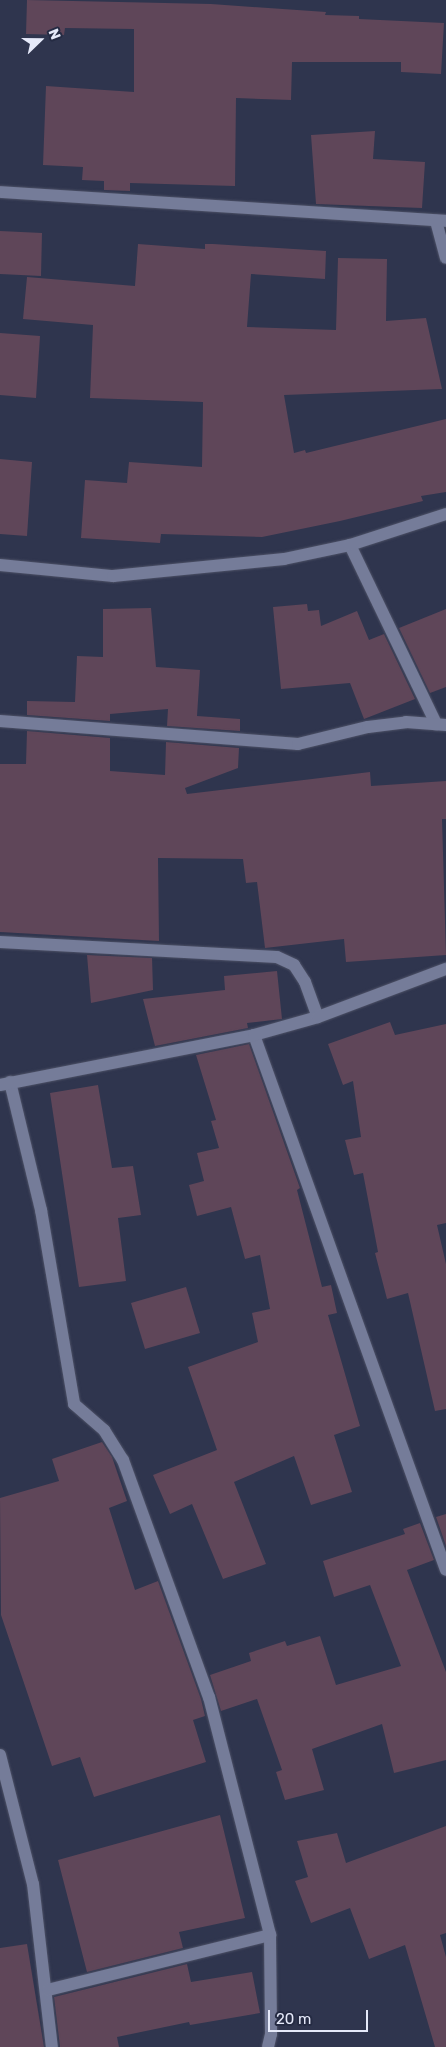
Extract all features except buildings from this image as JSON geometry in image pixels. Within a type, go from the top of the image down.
[{"type":"street","points":[[0,192],[441,221],[446,258]]},
{"type":"street","points":[[0,565],[113,576],[284,559],[350,545],[446,514]]},
{"type":"street","points":[[350,545],[441,724]]},
{"type":"street","points":[[0,721],[298,744],[368,727],[406,722],[441,724]]},
{"type":"street","points":[[0,942],[277,958],[294,965],[318,1017]]},
{"type":"street","points":[[268,2047],[271,2034],[270,1935],[209,1697],[123,1460],[104,1430],[74,1404],[41,1210],[5,1084],[254,1035],[318,1017],[446,969]]},
{"type":"street","points":[[254,1035],[446,1570]]},
{"type":"street","points":[[0,1755],[33,1884],[48,1990],[52,2047]]},
{"type":"street","points":[[48,1990],[270,1935]]}]
